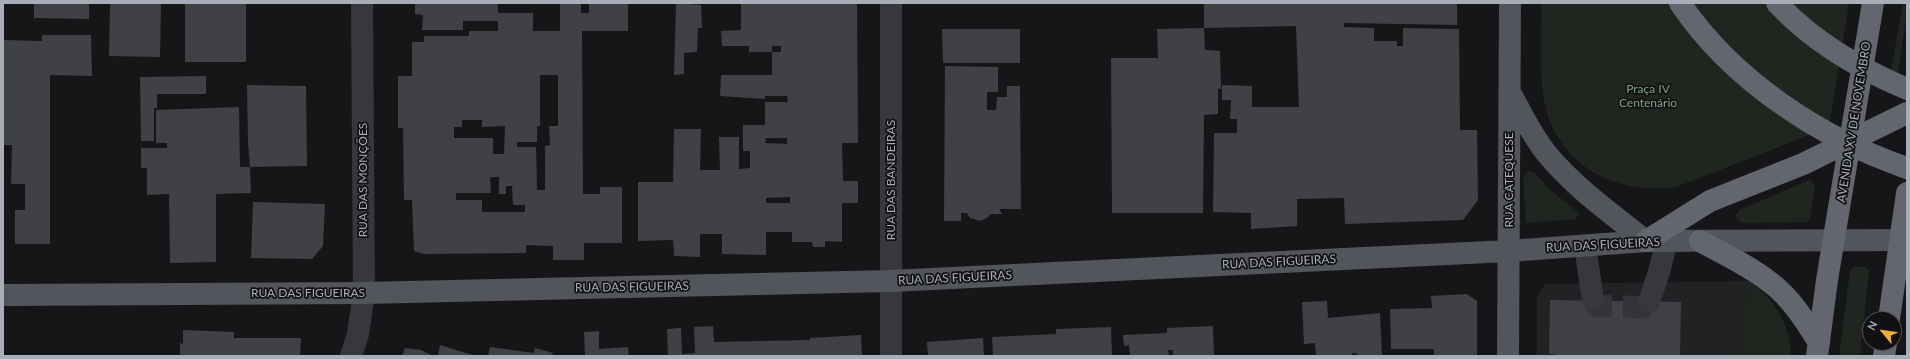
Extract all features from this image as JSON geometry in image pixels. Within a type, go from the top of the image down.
[{"type":"highway","points":[[1680,3],[1709,39],[1739,69],[1771,96],[1807,121],[1844,142],[1882,159],[1907,168]]},
{"type":"highway","points":[[1777,3],[1813,35],[1848,59],[1886,80],[1907,88]]},
{"type":"highway","name":"AVENIDA XV DE NOVEMBRO","points":[[1818,349],[1834,240],[1874,3]]},
{"type":"highway","points":[[1657,241],[1710,201],[1803,164],[1907,113]]},
{"type":"highway","points":[[1890,311],[1903,240],[1907,193]]},
{"type":"highway","points":[[1700,241],[1745,266],[1773,284],[1794,307],[1818,349]]},
{"type":"main road","name":"RUA CATEQUESE","points":[[1508,356],[1510,3]]},
{"type":"main road","points":[[1509,91],[1537,140],[1556,165],[1585,192],[1657,241]]},
{"type":"main road","name":"RUA DAS FIGUEIRAS","points":[[3,295],[364,293],[890,281],[1509,251],[1657,241],[1903,240]]},
{"type":"street","name":"RUA DAS MONÇÕES","points":[[351,356],[358,334],[364,293],[362,3]]},
{"type":"street","name":"RUA DAS BANDEIRAS","points":[[891,3],[891,356]]},
{"type":"street","points":[[1649,302],[1659,272],[1657,241]]},
{"type":"street","points":[[1585,246],[1593,300]]},
{"type":"shaded area","points":[[1749,281],[1738,356],[1537,356],[1537,295],[1546,284]]},
{"type":"green space","name":"Praça IV Centenário","points":[[1541,3],[1849,3],[1830,120],[1820,131],[1676,187],[1654,189],[1612,181],[1593,172],[1576,159],[1562,144],[1552,125],[1545,104],[1543,92]]},
{"type":"green space","points":[[1903,3],[1907,3],[1907,14],[1897,77],[1889,81]]},
{"type":"green space","points":[[1528,171],[1534,172],[1550,190],[1577,211],[1579,214],[1576,219],[1526,223],[1523,177]]},
{"type":"green space","points":[[1809,180],[1815,188],[1808,222],[1743,223],[1737,220],[1736,215],[1740,210]]},
{"type":"green space","points":[[1853,267],[1866,267],[1869,271],[1865,311],[1862,311],[1860,356],[1839,356],[1850,271]]},
{"type":"green space","points":[[1749,281],[1766,295],[1779,313],[1788,334],[1791,356],[1738,356]]},
{"type":"building","points":[[34,3],[89,3],[89,19],[34,18]]},
{"type":"building","points":[[110,3],[161,3],[160,57],[109,56]]},
{"type":"building","points":[[185,3],[246,3],[246,62],[185,62]]},
{"type":"building","points":[[415,3],[498,3],[498,13],[533,13],[533,31],[560,31],[560,3],[581,3],[581,13],[589,13],[589,3],[628,3],[628,31],[582,31],[583,194],[600,194],[600,187],[622,187],[622,243],[584,243],[584,260],[553,260],[553,246],[526,245],[526,253],[424,254],[414,251],[412,200],[404,200],[403,128],[398,128],[398,76],[412,76],[412,42],[424,42],[424,36],[469,36],[469,31],[498,31],[498,21],[463,21],[463,30],[422,30],[423,15],[415,14]],"holes":[[[540,75],[558,75],[558,126],[549,126],[550,145],[545,146],[545,190],[537,190],[536,147],[517,147],[517,142],[537,142],[537,126],[540,126]],[[462,120],[482,120],[482,127],[505,126],[504,154],[493,154],[493,138],[454,138],[454,127],[462,127]],[[490,177],[499,177],[499,194],[506,194],[506,186],[512,186],[513,205],[525,205],[525,212],[482,212],[482,200],[456,200],[456,193],[491,193]]]},
{"type":"building","points":[[676,3],[701,5],[702,28],[698,28],[697,52],[684,53],[684,74],[674,75]]},
{"type":"building","points":[[741,3],[857,3],[858,143],[842,143],[843,181],[858,181],[858,203],[842,203],[842,242],[825,241],[825,247],[813,247],[812,242],[792,242],[792,232],[766,232],[766,255],[722,254],[722,234],[700,234],[700,257],[674,256],[673,240],[638,241],[638,182],[673,182],[674,129],[701,129],[700,170],[720,170],[719,137],[739,137],[739,169],[750,168],[750,151],[743,151],[743,125],[765,125],[765,102],[788,102],[787,96],[765,96],[765,99],[720,96],[721,75],[772,75],[772,52],[749,52],[749,46],[722,46],[721,31],[741,30]],"holes":[[[772,46],[781,46],[781,52],[772,52]],[[766,138],[787,138],[787,144],[765,143]],[[790,197],[790,203],[766,203],[766,198]]]},
{"type":"building","points":[[1204,3],[1457,3],[1457,25],[1344,23],[1344,27],[1374,28],[1374,41],[1397,41],[1397,46],[1403,46],[1403,28],[1459,29],[1460,130],[1477,130],[1478,200],[1463,220],[1345,224],[1344,198],[1297,199],[1297,226],[1251,229],[1251,213],[1213,212],[1214,133],[1237,133],[1237,119],[1230,119],[1231,100],[1222,100],[1222,85],[1252,86],[1252,107],[1299,107],[1296,26],[1204,28]]},
{"type":"building","points":[[1204,28],[1205,50],[1220,51],[1221,89],[1218,89],[1218,114],[1204,115],[1203,213],[1112,213],[1111,58],[1158,58],[1157,29]]},
{"type":"building","points":[[942,29],[1020,29],[1020,63],[943,63]]},
{"type":"building","points":[[42,35],[91,35],[92,76],[50,75],[50,244],[15,244],[15,210],[25,210],[25,184],[11,184],[12,145],[3,145],[3,40],[42,41]]},
{"type":"building","points":[[945,66],[998,67],[998,92],[987,92],[987,110],[996,110],[997,97],[1007,97],[1007,86],[1020,86],[1021,209],[999,209],[1002,214],[991,214],[987,218],[980,221],[970,218],[967,213],[961,213],[961,221],[944,221]]},
{"type":"building","points":[[206,76],[206,94],[157,94],[157,108],[154,108],[154,141],[141,141],[140,77]]},
{"type":"building","points":[[247,85],[306,86],[307,166],[250,167]]},
{"type":"building","points":[[239,107],[240,167],[250,167],[251,193],[216,194],[216,262],[170,263],[169,194],[147,195],[147,168],[141,168],[141,148],[167,148],[167,143],[156,143],[156,110]]},
{"type":"building","points":[[253,202],[325,204],[323,246],[312,259],[251,258]]},
{"type":"building","points":[[1467,294],[1477,301],[1477,356],[1434,356],[1434,349],[1391,349],[1390,309],[1432,308],[1431,296]]},
{"type":"building","points":[[1550,300],[1681,302],[1680,356],[1555,356],[1555,354],[1549,354]]},
{"type":"building","points":[[1327,301],[1328,318],[1380,313],[1382,356],[1357,356],[1357,353],[1352,353],[1352,356],[1316,356],[1315,343],[1304,344],[1302,302]]},
{"type":"building","points":[[713,326],[714,342],[810,340],[810,338],[861,335],[862,356],[668,356],[667,329],[681,328],[682,354],[695,353],[694,327]]},
{"type":"building","points":[[1213,326],[1214,356],[1173,356],[1173,350],[1168,350],[1169,356],[1130,356],[1129,345],[1124,346],[1123,335],[1167,333],[1167,328]]},
{"type":"building","points":[[1111,327],[1112,356],[993,356],[992,337],[1056,334],[1056,329]]},
{"type":"building","points":[[183,330],[234,332],[234,338],[301,338],[300,356],[180,356],[180,343],[183,344]]},
{"type":"building","points":[[599,331],[599,349],[628,347],[629,356],[585,356],[584,332]]},
{"type":"building","points":[[983,338],[984,356],[928,356],[927,342]]},
{"type":"building","points":[[440,345],[476,356],[438,356]]},
{"type":"building","points":[[490,347],[534,353],[535,348],[553,353],[552,356],[488,356]]},
{"type":"building","points":[[405,348],[421,350],[433,356],[402,356]]},
{"type":"tunnel","points":[[1593,300],[1597,306],[1643,307],[1649,302]]}]
